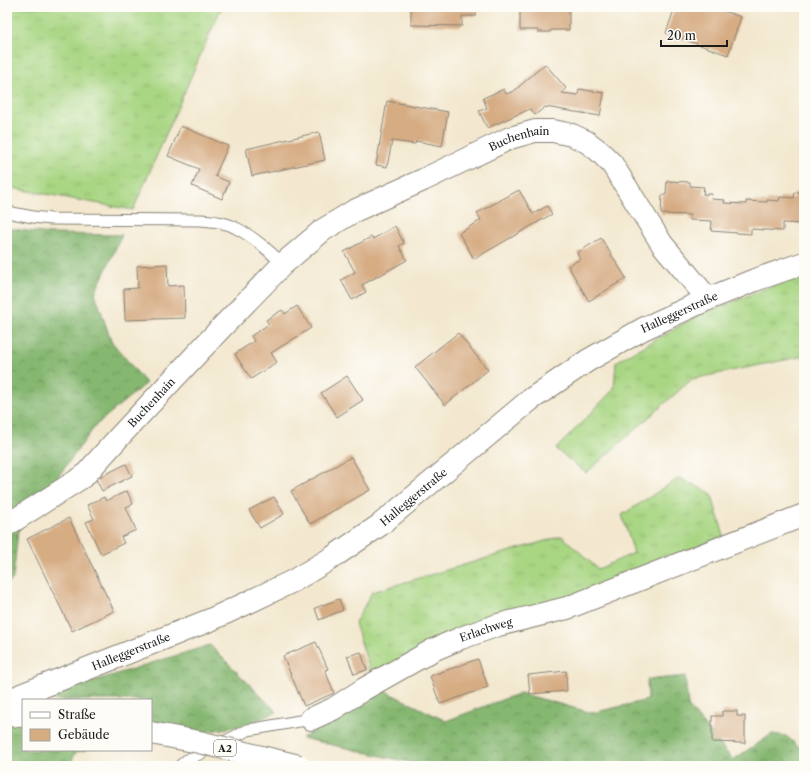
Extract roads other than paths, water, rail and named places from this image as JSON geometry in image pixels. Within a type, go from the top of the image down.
[{"type":"main road","name":"Buchenhain","points":[[7,525],[84,476],[220,329],[283,264],[323,230],[354,211],[510,138],[534,131],[553,131],[572,135],[587,142],[599,151],[612,164],[662,244],[708,299]]},
{"type":"main road","name":"Halleggerstraße","points":[[7,702],[21,695],[210,620],[293,581],[330,559],[380,525],[530,400],[574,370],[643,329],[708,299],[755,280],[804,263]]},
{"type":"main road","name":"Erlachweg","points":[[311,719],[333,709],[364,689],[434,650],[461,638],[498,625],[567,608],[804,515]]},
{"type":"main road","points":[[7,716],[22,716]]},
{"type":"main road","name":"A2","points":[[152,733],[199,742],[299,766]]},
{"type":"lane","points":[[7,212],[51,219],[200,220],[219,222],[236,227],[257,240],[283,264]]},
{"type":"lane","name":"Erlachweg","points":[[180,766],[187,760],[248,730],[311,719]]}]
